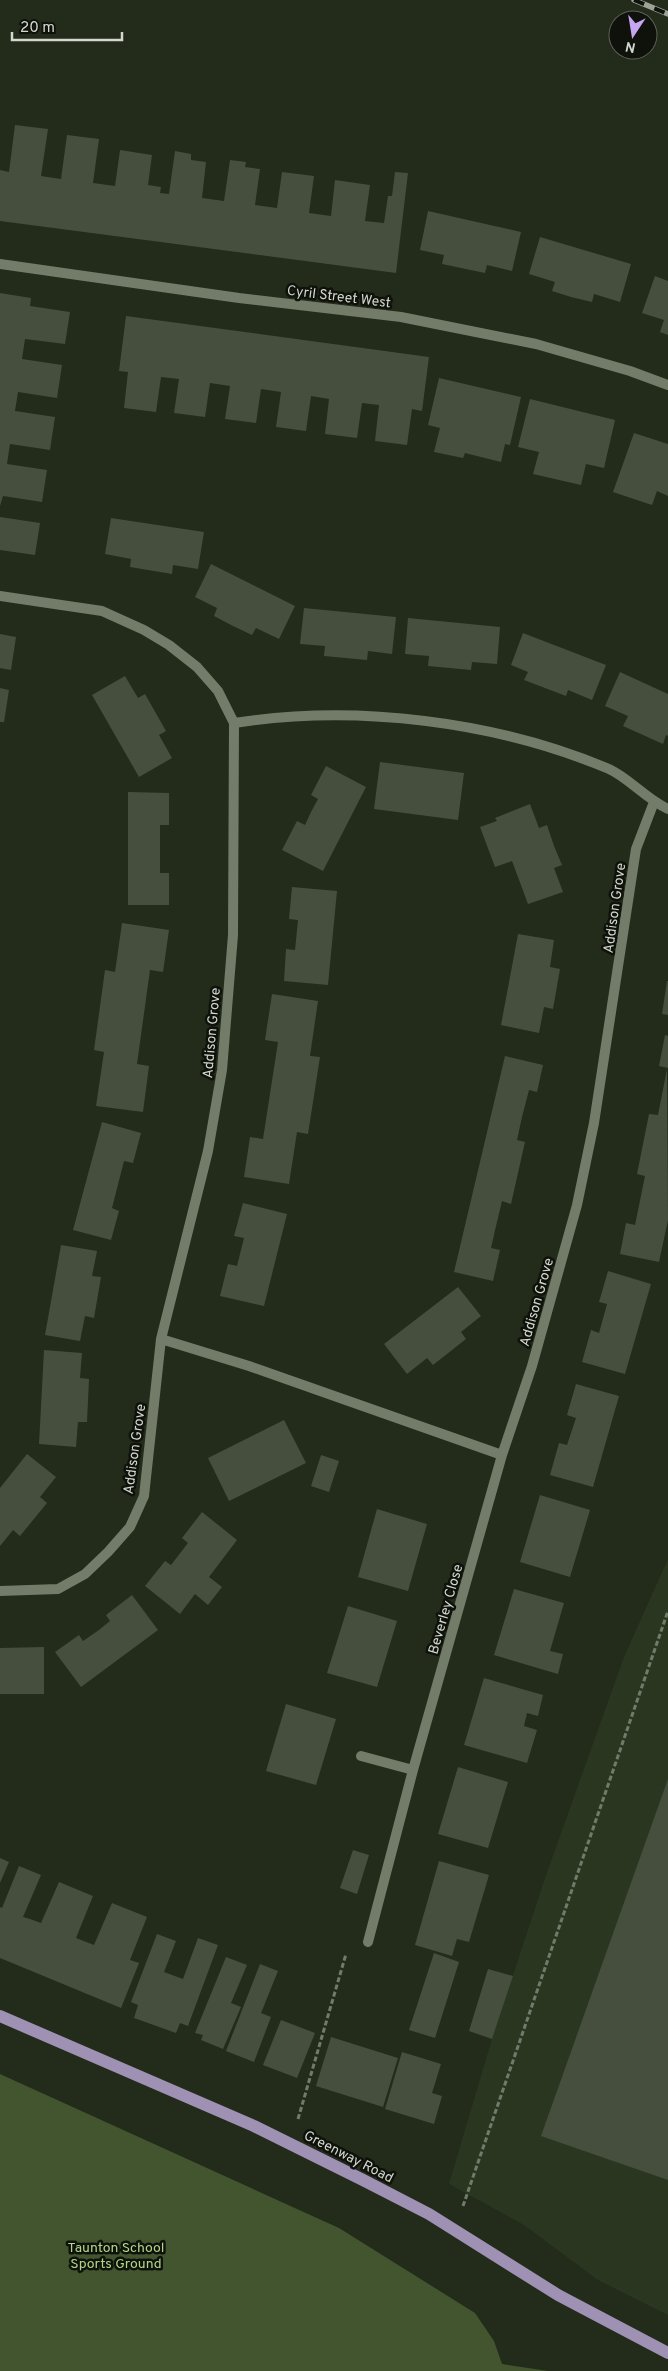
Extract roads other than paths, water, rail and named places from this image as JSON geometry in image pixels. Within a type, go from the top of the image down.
[{"type":"main road","name":"Greenway Road","points":[[0,2016],[292,2144],[419,2209],[558,2295],[668,2353]]},
{"type":"street","name":"Cyril Street West","points":[[0,264],[239,298],[401,317],[536,344],[630,371],[668,385]]},
{"type":"street","name":"Addison Grove","points":[[0,596],[102,611],[144,630],[169,645],[197,667],[218,691],[234,723],[233,935],[222,1070],[208,1151],[161,1339],[144,1496],[130,1528],[84,1574],[58,1588],[0,1591]]},
{"type":"street","points":[[234,723],[320,715],[394,718],[456,724],[566,753],[611,770],[654,802],[668,809]]},
{"type":"street","name":"Addison Grove","points":[[502,1455],[532,1366],[577,1205],[597,1104],[636,849],[654,802]]},
{"type":"street","points":[[161,1339],[249,1366],[502,1455]]},
{"type":"street","name":"Beverley Close","points":[[368,1942],[413,1770],[502,1455]]},
{"type":"street","points":[[360,1756],[413,1770]]},
{"type":"railway","points":[[634,0],[668,14]]},
{"type":"park label","name":"Taunton School Sports Ground","points":[[116,2256]]}]
